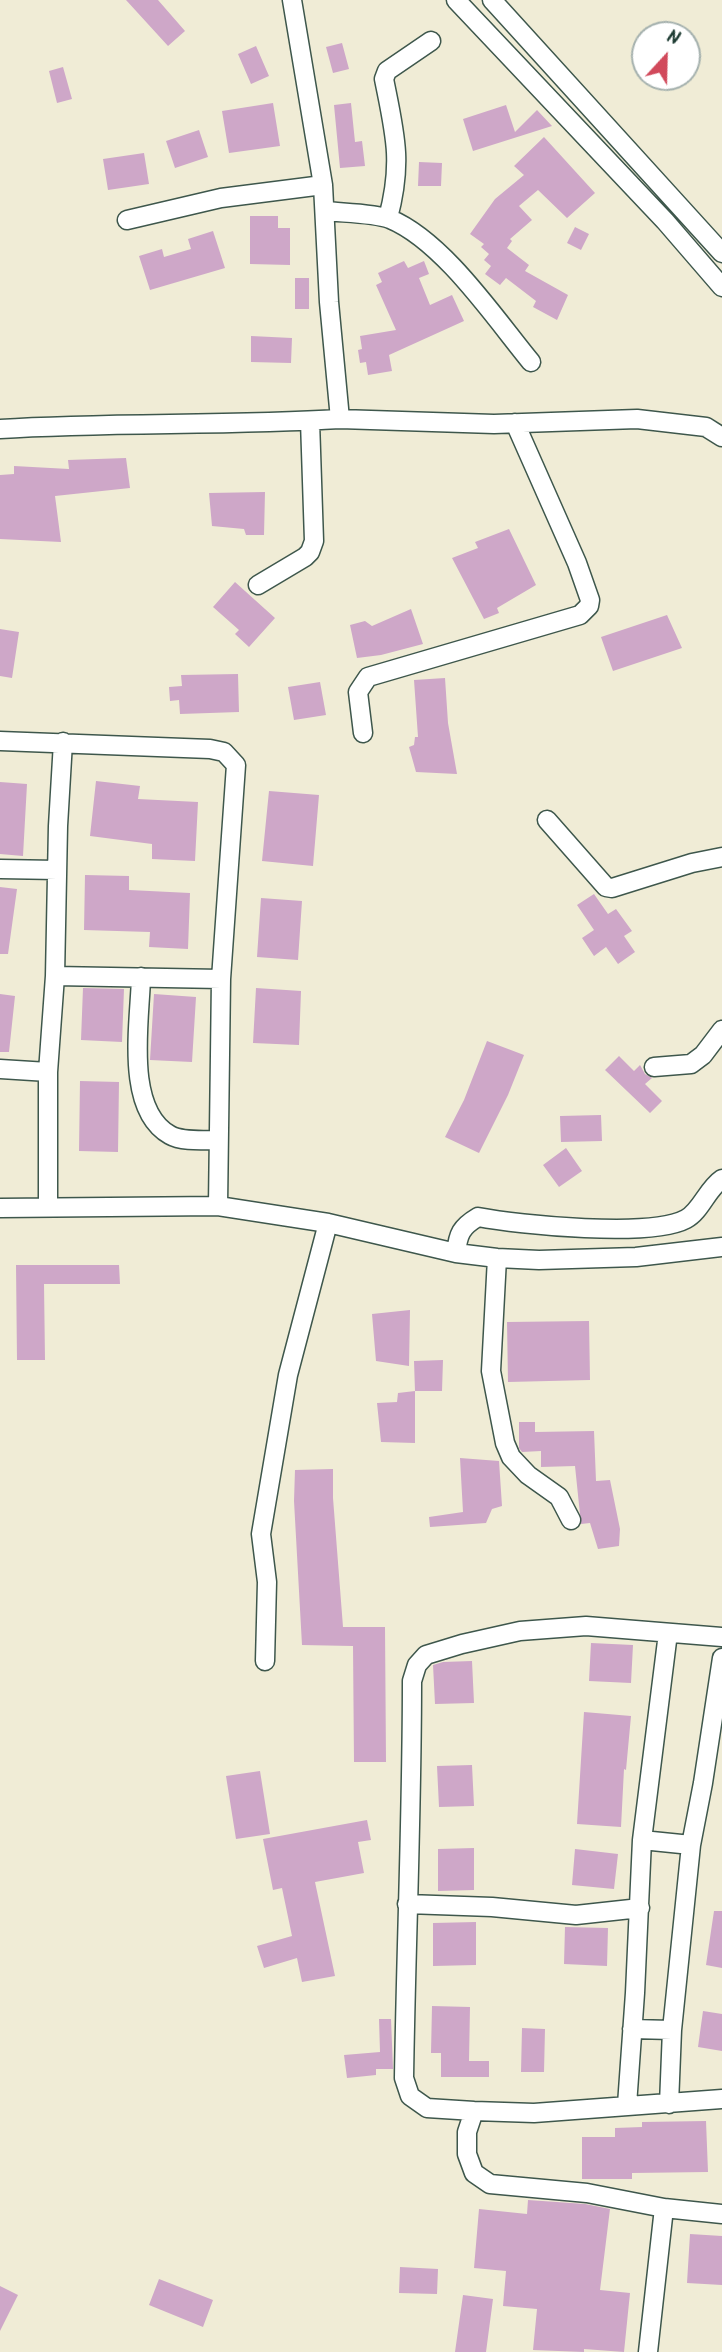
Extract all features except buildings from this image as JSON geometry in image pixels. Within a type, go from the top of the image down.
[{"type":"street","points":[[292,0],[326,211],[330,302],[340,419]]},
{"type":"street","points":[[456,0],[665,221],[722,287]]},
{"type":"street","points":[[492,0],[722,253]]},
{"type":"street","points":[[388,218],[396,188],[398,149],[384,79],[387,71],[431,41]]},
{"type":"street","points":[[127,220],[222,198],[323,185]]},
{"type":"street","points":[[326,211],[388,218],[417,234],[460,276],[531,362]]},
{"type":"street","points":[[0,429],[340,419],[515,423],[637,419],[706,427],[722,437]]},
{"type":"street","points":[[258,585],[305,557],[314,541],[310,421]]},
{"type":"street","points":[[363,733],[358,692],[368,677],[580,615],[589,606],[590,600],[577,563],[515,423]]},
{"type":"street","points":[[0,741],[210,749],[224,752],[236,765],[221,979],[218,1206]]},
{"type":"street","points":[[48,1206],[48,1072],[55,976],[64,742]]},
{"type":"street","points":[[548,820],[606,887],[612,888],[691,863],[722,858]]},
{"type":"street","points":[[0,869],[57,870]]},
{"type":"street","points":[[55,976],[221,979]]},
{"type":"street","points":[[141,977],[138,1075],[146,1110],[158,1126],[171,1136],[218,1140]]},
{"type":"street","points":[[654,1067],[691,1064],[703,1055],[722,1030]]},
{"type":"street","points":[[0,1069],[48,1072]]},
{"type":"street","points":[[456,1253],[458,1235],[464,1224],[478,1217],[511,1223],[574,1226],[659,1227],[678,1222],[690,1217],[722,1179]]},
{"type":"street","points":[[0,1208],[218,1206],[328,1223],[456,1253],[497,1258],[539,1260],[636,1257],[722,1247]]},
{"type":"street","points":[[265,1661],[267,1582],[261,1534],[288,1375],[328,1223]]},
{"type":"street","points":[[497,1258],[491,1371],[505,1443],[511,1457],[528,1475],[559,1497],[572,1520]]},
{"type":"street","points":[[722,1637],[586,1626],[520,1631],[462,1644],[426,1656],[417,1665],[412,1681],[404,2078],[410,2096],[427,2108],[534,2113],[722,2099]]},
{"type":"street","points":[[627,2105],[642,1840],[668,1633]]},
{"type":"street","points":[[670,2104],[672,2030],[691,1845],[722,1658]]},
{"type":"street","points":[[642,1840],[691,1845]]},
{"type":"street","points":[[407,1904],[492,1907],[576,1915],[640,1908]]},
{"type":"street","points":[[632,2029],[672,2030]]},
{"type":"street","points":[[474,2111],[467,2132],[467,2154],[474,2173],[490,2184],[587,2193],[664,2208],[722,2214]]},
{"type":"street","points":[[648,2352],[664,2208]]}]
